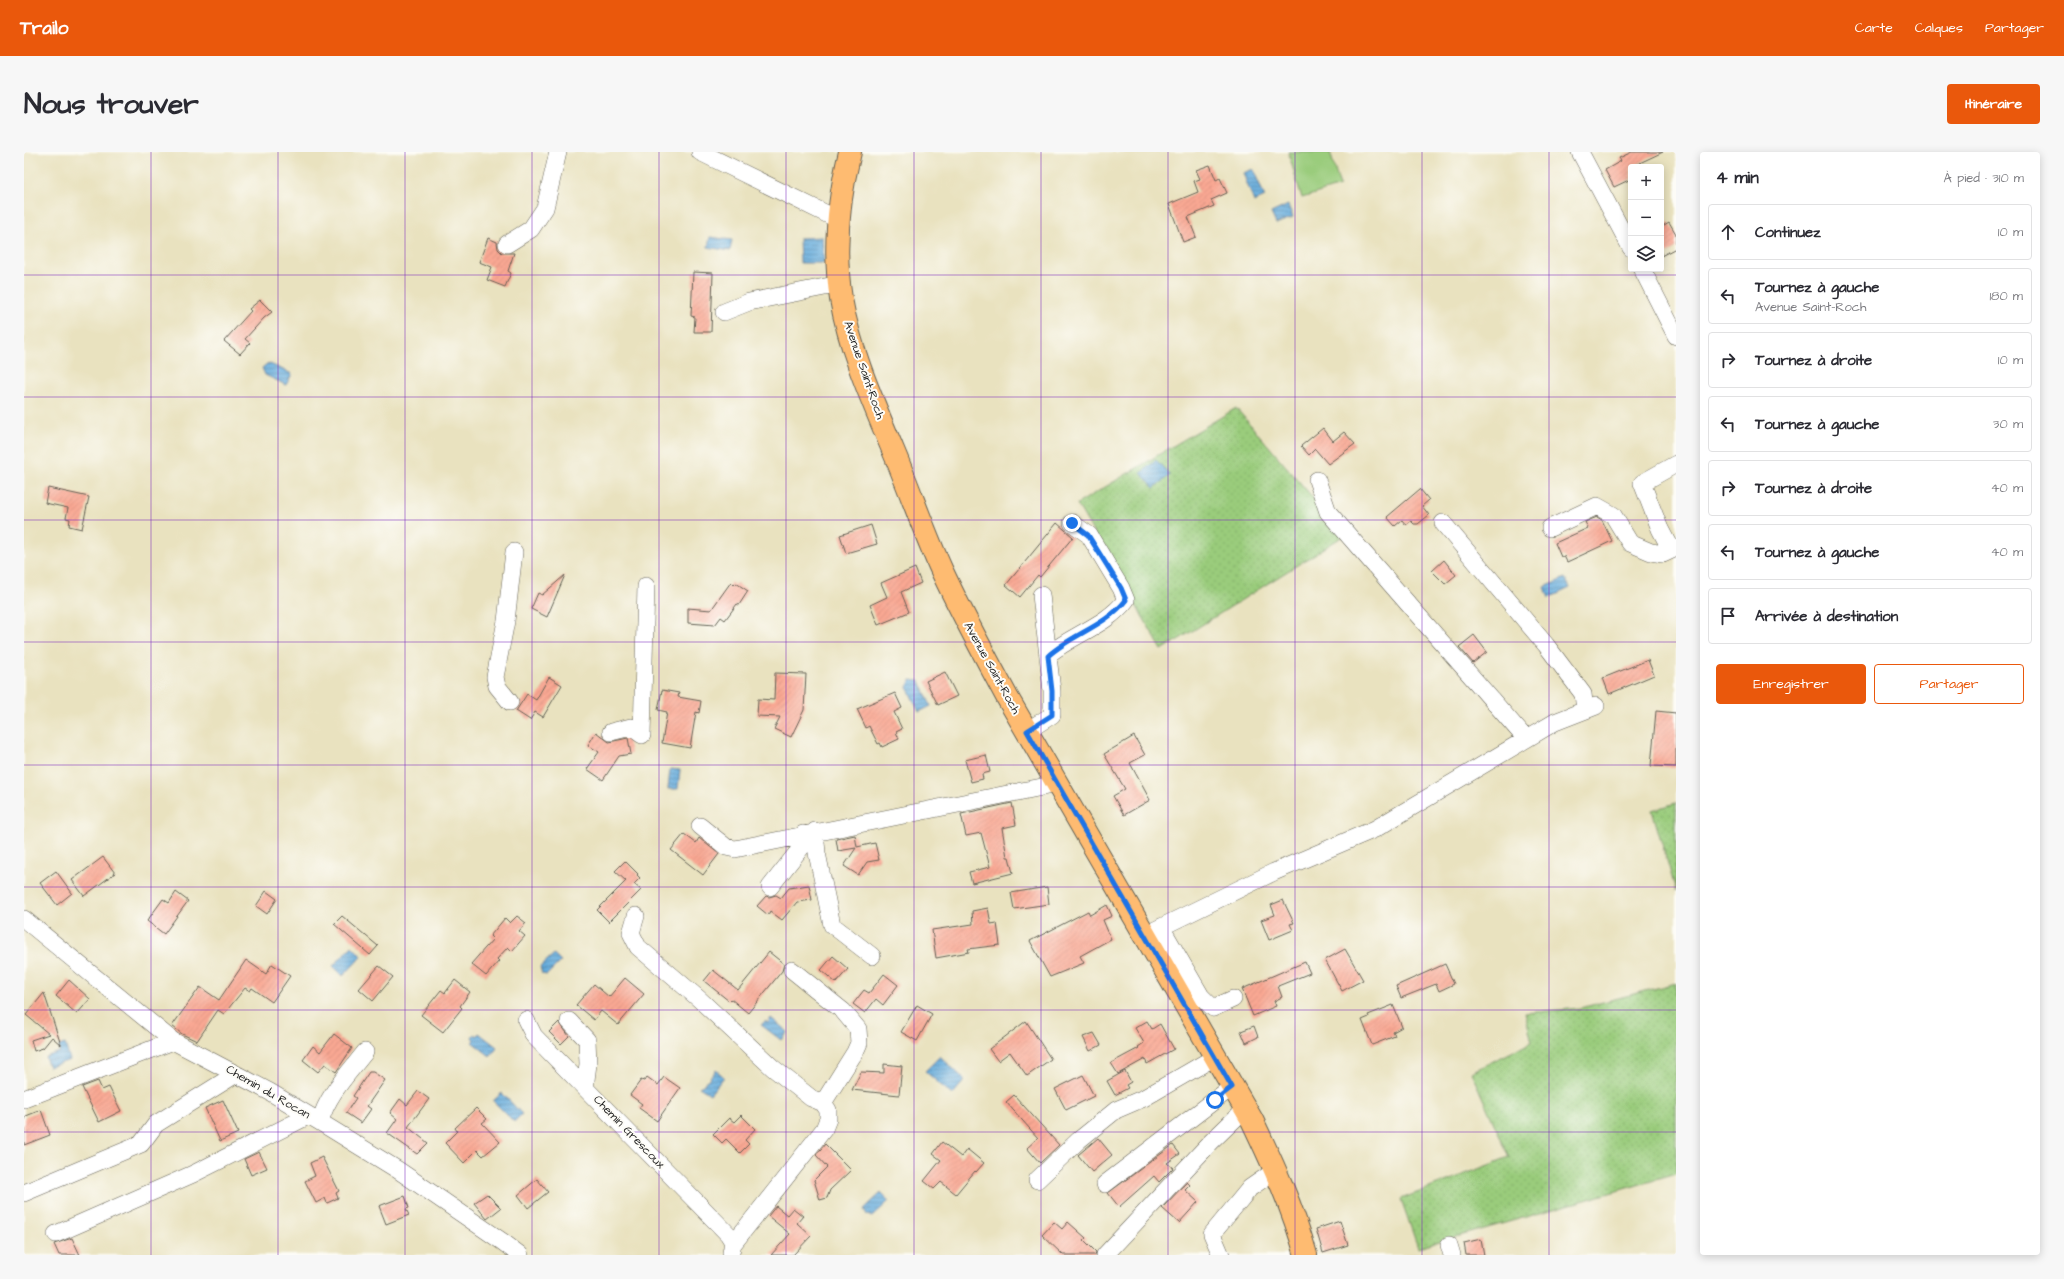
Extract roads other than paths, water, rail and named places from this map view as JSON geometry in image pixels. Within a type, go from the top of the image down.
[{"type":"main road","name":"Avenue Saint-Roch","points":[[850,152],[837,219],[837,260],[840,284],[851,338],[865,380],[942,570],[972,632],[1027,731],[1058,784],[1153,931],[1215,1057],[1245,1109],[1276,1170],[1300,1233],[1306,1255]]},
{"type":"street","points":[[507,244],[531,229],[545,208],[558,152]]},
{"type":"street","points":[[700,152],[837,219]]},
{"type":"street","points":[[1580,152],[1628,242]]},
{"type":"street","points":[[1644,272],[1676,336]]},
{"type":"street","points":[[724,312],[749,302],[840,284]]},
{"type":"street","points":[[1550,528],[1596,506],[1613,516],[1630,543],[1663,554],[1674,549],[1660,529],[1642,483],[1676,464]]},
{"type":"street","points":[[1317,480],[1328,512],[1526,740]]},
{"type":"street","points":[[1048,656],[1058,647],[1107,619],[1117,611],[1126,600],[1121,588],[1088,535],[1072,523]]},
{"type":"street","points":[[1233,999],[1213,1008],[1201,996],[1153,931],[1274,872],[1375,829],[1555,722],[1590,708],[1583,694],[1546,645],[1443,523]]},
{"type":"street","points":[[510,702],[497,686],[494,677],[506,621],[514,552]]},
{"type":"street","points":[[611,732],[631,727],[642,735],[646,586]]},
{"type":"street","points":[[1027,731],[1052,715],[1052,691],[1041,595]]},
{"type":"street","points":[[700,826],[726,847],[735,849],[809,832],[1058,784]]},
{"type":"street","points":[[770,887],[804,844],[809,832]]},
{"type":"street","points":[[809,832],[817,854],[832,924],[872,956]]},
{"type":"street","points":[[636,916],[631,934],[638,947],[698,998],[773,1068],[811,1098],[823,1103],[855,1052],[859,1043],[858,1030],[843,1011],[792,970]]},
{"type":"street","name":"Chemin du Rocan","points":[[24,919],[173,1041],[236,1074],[398,1170],[520,1255]]},
{"type":"street","name":"Chemin Grescoux","points":[[526,1020],[534,1036],[728,1234],[731,1250]]},
{"type":"street","points":[[569,1021],[587,1040],[588,1064],[585,1088]]},
{"type":"street","points":[[25,1095],[173,1041]]},
{"type":"street","points":[[56,1234],[314,1119],[323,1110],[332,1095],[365,1052]]},
{"type":"street","points":[[1037,1180],[1079,1140],[1116,1110],[1144,1098],[1215,1057]]},
{"type":"street","points":[[24,1193],[141,1144],[156,1124],[236,1074]]},
{"type":"street","points":[[1105,1184],[1232,1087]]},
{"type":"street","name":"Chemin Grescoux","points":[[731,1250],[824,1129],[828,1120],[828,1110],[823,1103]]},
{"type":"street","points":[[1105,1255],[1211,1142],[1245,1109]]},
{"type":"street","points":[[1221,1255],[1212,1234],[1250,1188],[1276,1170]]},
{"type":"water","points":[[1253,169],[1265,197],[1254,202],[1243,173]]},
{"type":"water","points":[[1288,205],[1293,217],[1276,224],[1271,213]]},
{"type":"water","points":[[710,237],[732,240],[730,251],[708,247]]},
{"type":"water","points":[[822,237],[824,263],[800,263],[799,238]]},
{"type":"water","points":[[268,363],[292,374],[286,385],[265,375],[262,368]]},
{"type":"water","points":[[1156,460],[1170,475],[1154,488],[1141,473]]},
{"type":"water","points":[[1565,578],[1570,588],[1549,598],[1545,587]]},
{"type":"water","points":[[911,680],[920,681],[931,706],[919,712],[907,687]]},
{"type":"water","points":[[670,769],[680,770],[678,789],[668,789]]},
{"type":"water","points":[[352,946],[362,956],[343,976],[333,966]]},
{"type":"water","points":[[554,954],[561,961],[547,975],[542,974],[540,967]]},
{"type":"water","points":[[771,1018],[788,1032],[781,1040],[761,1025],[765,1021],[768,1023]]},
{"type":"water","points":[[479,1033],[497,1047],[490,1056],[472,1042],[474,1040],[472,1037],[474,1034],[477,1036]]},
{"type":"water","points":[[65,1044],[70,1060],[49,1067],[45,1057],[60,1052],[59,1046]]},
{"type":"water","points":[[940,1056],[965,1080],[952,1095],[925,1071]]},
{"type":"water","points":[[716,1070],[724,1077],[710,1094],[699,1087],[703,1085]]},
{"type":"water","points":[[502,1093],[522,1114],[514,1122],[493,1101]]},
{"type":"water","points":[[881,1193],[889,1201],[872,1217],[867,1215],[864,1209]]}]
